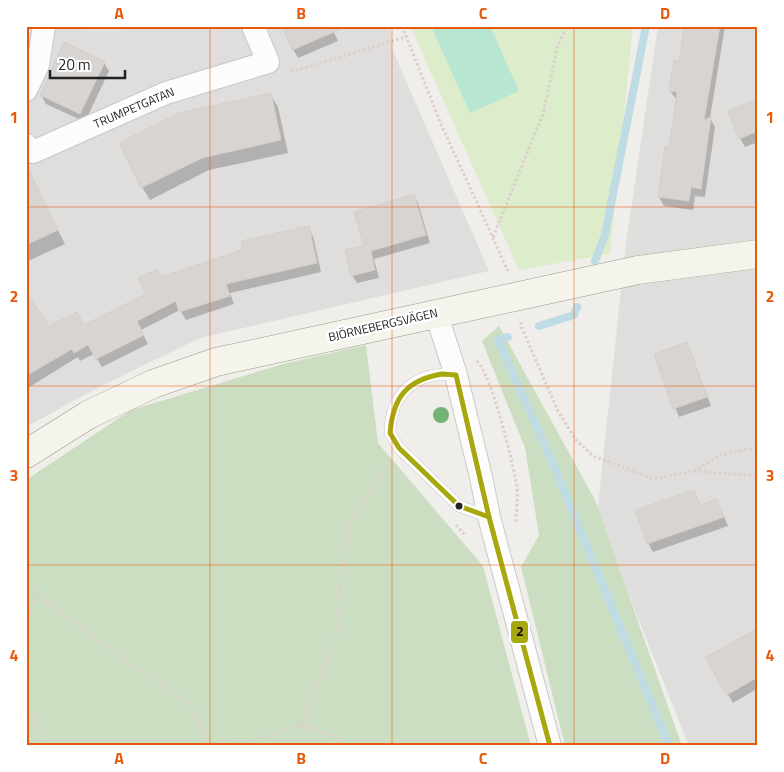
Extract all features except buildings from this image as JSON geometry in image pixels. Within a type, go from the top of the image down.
[{"type":"street","points":[[26,90],[38,65],[44,26]]},
{"type":"street","name":"TRUMPETGATAN","points":[[26,144],[33,152],[166,94],[268,62],[253,26]]},
{"type":"street","name":"BJÖRNEBERGSVÄGEN","points":[[26,454],[88,415],[162,380],[216,362],[638,270],[758,254]]},
{"type":"street","points":[[436,314],[456,375],[482,477],[489,517],[550,746]]},
{"type":"lane","points":[[456,375],[442,373],[423,377],[408,385],[399,396],[393,409],[390,433],[399,448],[459,506],[489,517]]},
{"type":"path","points":[[492,238],[543,114],[558,44],[567,26]]},
{"type":"path","points":[[291,72],[406,37]]},
{"type":"path","points":[[448,346],[465,341],[474,357],[484,367],[491,386],[517,488],[516,523]]},
{"type":"path","points":[[693,471],[721,455],[758,447]]},
{"type":"path","points":[[302,724],[336,635],[340,584],[351,521],[378,474],[399,448]]},
{"type":"path","points":[[454,524],[466,536]]},
{"type":"path","points":[[26,578],[36,594],[99,642],[188,703],[209,746]]},
{"type":"path","points":[[26,626],[36,594]]},
{"type":"path","points":[[26,704],[47,746]]},
{"type":"path","points":[[233,746],[302,724],[337,737],[340,746]]},
{"type":"shaded area","points":[[26,26],[390,26],[392,49],[489,271],[200,338],[93,390],[26,427]]},
{"type":"shaded area","points":[[86,26],[123,26],[120,43],[84,38]]},
{"type":"shaded area","points":[[658,26],[758,26],[758,746],[689,746],[597,515],[626,243]]},
{"type":"shaded area","points":[[349,93],[359,131],[296,146],[286,109]]},
{"type":"shaded area","points":[[115,163],[131,198],[72,226],[56,191]]},
{"type":"green space","points":[[410,26],[633,26],[610,254],[519,270]]},
{"type":"green space","points":[[431,26],[490,26],[519,91],[470,113]]},
{"type":"green space","points":[[499,326],[595,500],[682,746],[565,746],[521,567],[539,535],[525,448],[482,341]]},
{"type":"green space","points":[[366,345],[378,443],[483,566],[531,746],[26,746],[26,480],[131,410],[283,364]]},
{"type":"waterway","points":[[595,261],[605,235],[646,26]]},
{"type":"waterway","points":[[539,326],[574,315],[577,307]]},
{"type":"waterway","points":[[508,337],[498,340],[553,464],[669,746]]},
{"type":"transit line","name":"2","points":[[442,374],[456,375],[489,517],[459,506],[399,448],[390,433],[394,410],[404,393],[419,381],[442,374]]},
{"type":"transit line","name":"2","points":[[489,517],[550,746]]}]
